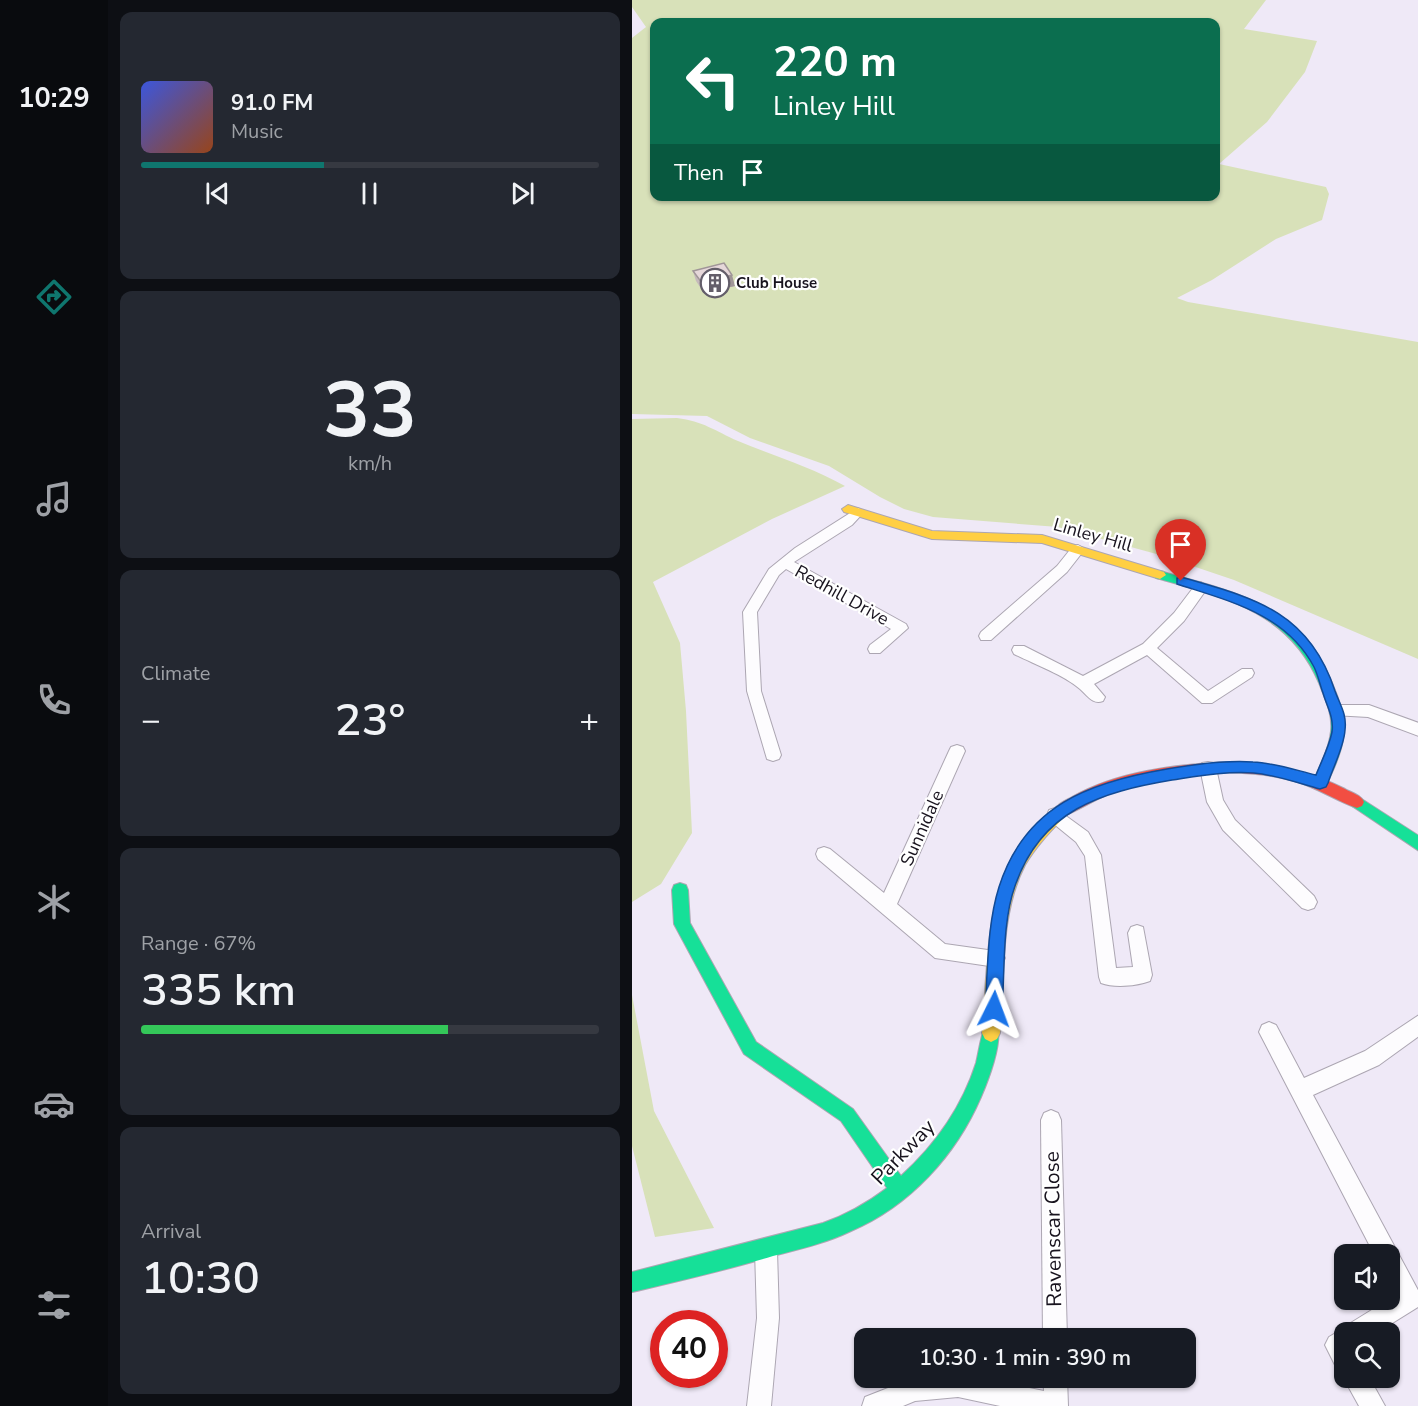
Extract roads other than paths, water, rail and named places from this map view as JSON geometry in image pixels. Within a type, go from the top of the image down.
[{"type":"street","name":"Linley Hill","points":[[853,511],[932,536],[1042,539],[1201,587],[1255,606],[1282,620],[1302,640],[1321,666],[1338,711],[1338,732],[1320,783]]},
{"type":"street","points":[[773,755],[754,691],[750,612],[774,572],[848,522],[853,511]]},
{"type":"street","points":[[986,636],[1055,576],[1078,549]]},
{"type":"street","name":"Redhill Drive","points":[[785,563],[901,628],[875,649]]},
{"type":"street","points":[[1083,683],[1148,648],[1179,617],[1201,587]]},
{"type":"street","points":[[1148,648],[1207,699],[1247,673]]},
{"type":"street","points":[[1019,650],[1083,683],[1098,697]]},
{"type":"street","points":[[1338,711],[1369,711],[1418,730]]},
{"type":"street","name":"Sunnidale","points":[[887,906],[957,751]]},
{"type":"street","points":[[1208,768],[1215,802],[1229,825],[1308,902]]},
{"type":"street","name":"Parkway","points":[[632,1282],[766,1250],[814,1236],[854,1220],[882,1203],[934,1155],[967,1107],[988,1050],[994,1009],[1001,911],[1016,864],[1026,846],[1055,814],[1089,794],[1115,785],[1208,768],[1253,768],[1283,772],[1320,783],[1352,798],[1418,845]]},
{"type":"street","points":[[1055,814],[1082,837],[1093,855],[1108,977],[1143,975],[1137,933]]},
{"type":"street","points":[[824,854],[941,952],[996,958]]},
{"type":"street","points":[[680,890],[682,924],[750,1048],[847,1115],[899,1189]]},
{"type":"street","points":[[1301,1090],[1373,1058],[1418,1024]]},
{"type":"street","points":[[1269,1032],[1381,1244]]},
{"type":"street","name":"Ravenscar Close","points":[[1051,1120],[1055,1328]]},
{"type":"street","points":[[766,1250],[768,1318],[759,1406],[766,1406]]},
{"type":"street","points":[[1400,1280],[1410,1299],[1400,1305]]},
{"type":"street","points":[[1373,1322],[1392,1310]]},
{"type":"street","points":[[874,1406],[915,1389],[958,1385],[1056,1406],[1055,1388]]},
{"type":"street","points":[[1362,1388],[1373,1406]]},
{"type":"place","name":"Club House","points":[[715,283]]}]
